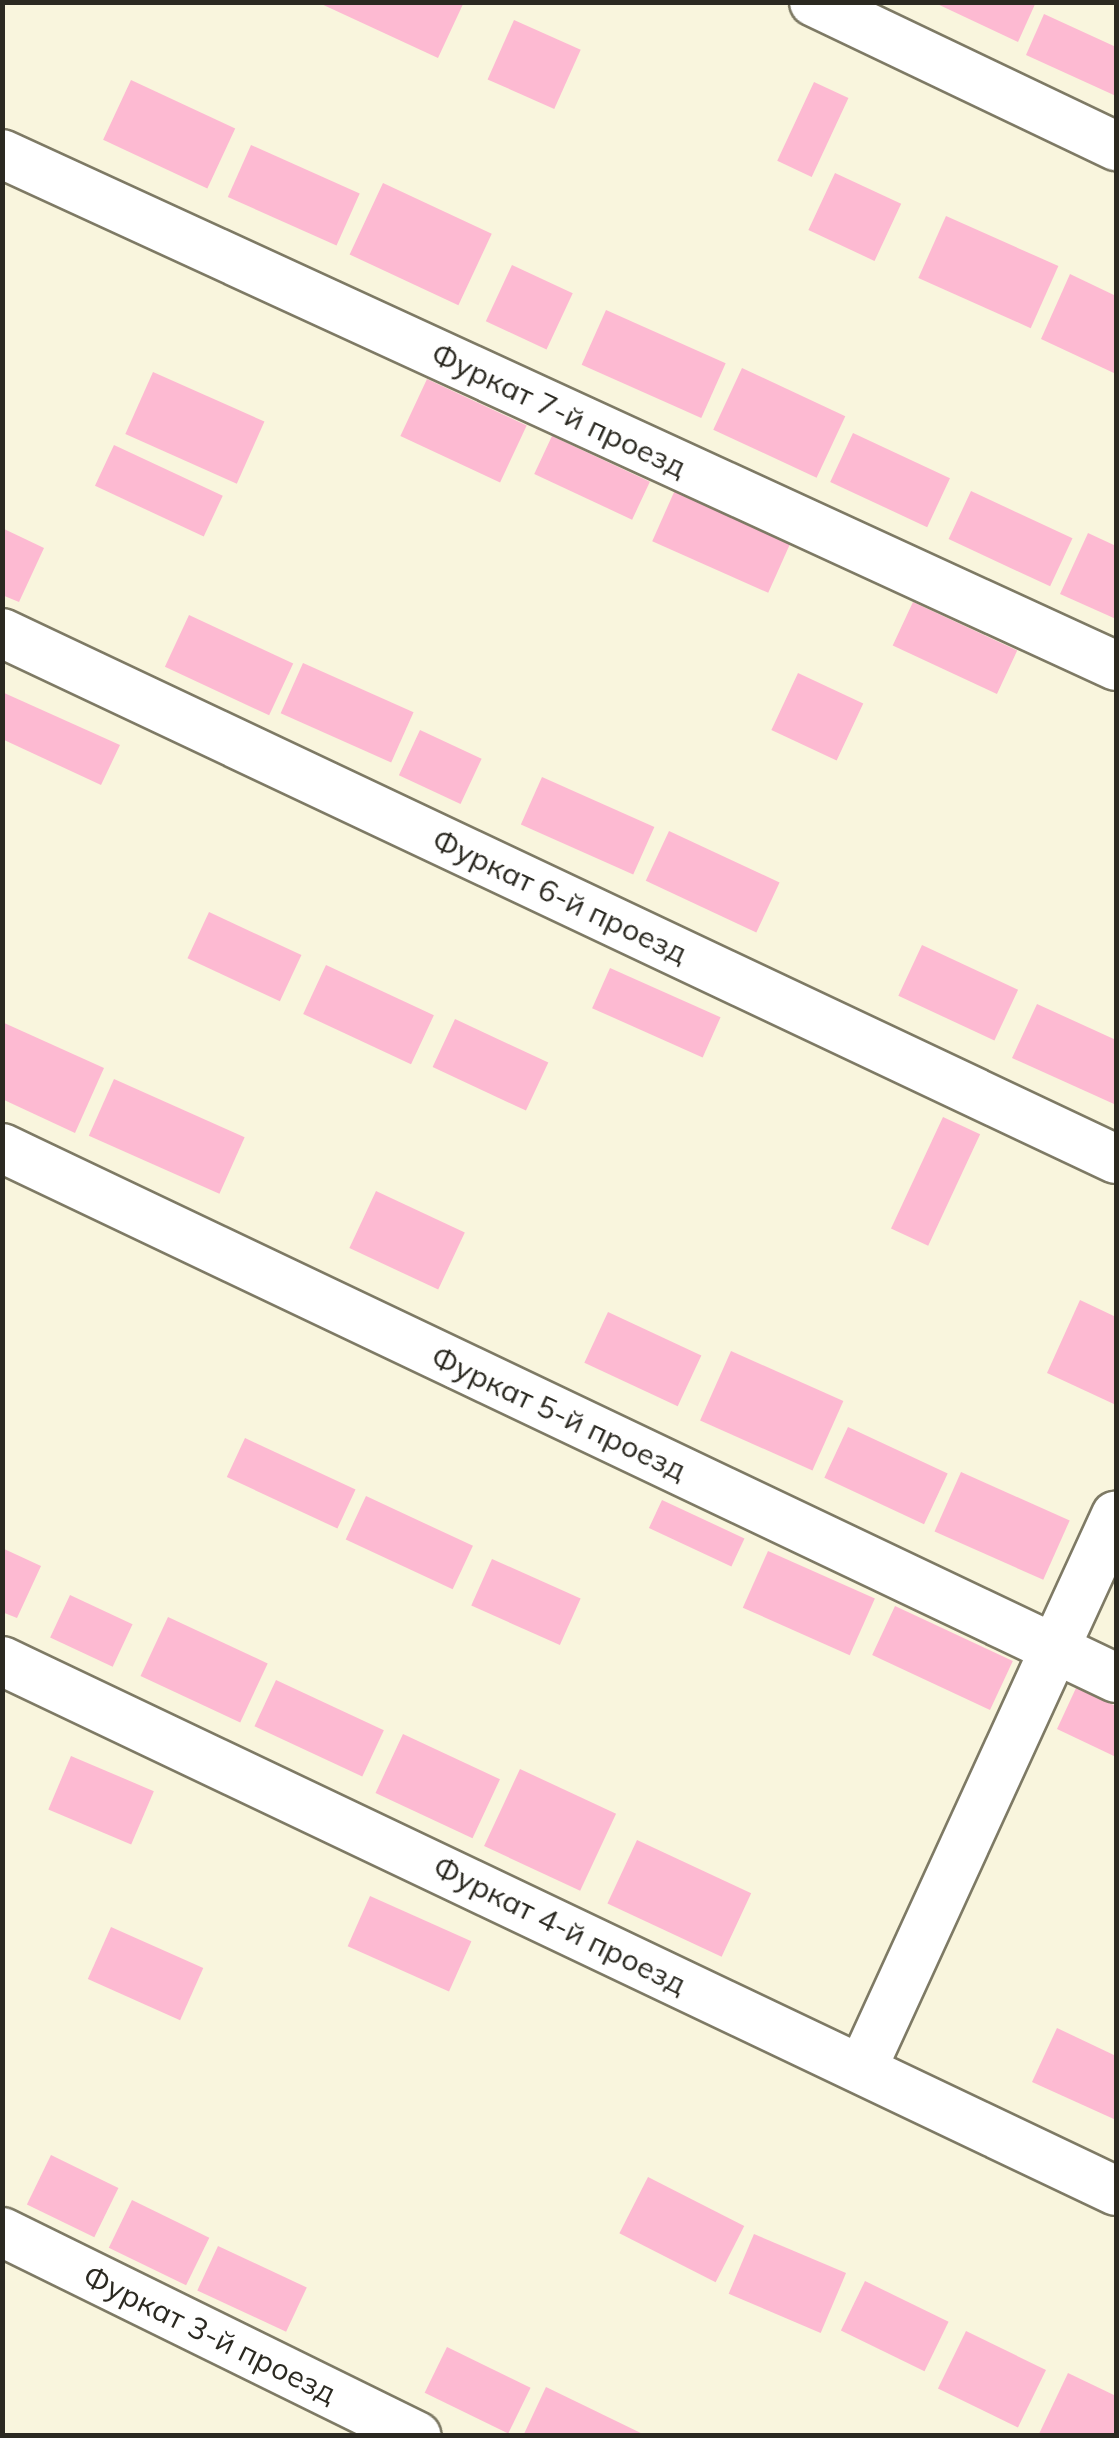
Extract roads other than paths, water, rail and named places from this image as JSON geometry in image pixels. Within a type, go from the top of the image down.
[{"type":"street","points":[[814,2],[1116,146]]},
{"type":"street","name":"Фуркат 7-й проезд","points":[[2,154],[1116,666]]},
{"type":"street","name":"Фуркат 6-й проезд","points":[[2,633],[1116,1159]]},
{"type":"street","name":"Фуркат 5-й проезд","points":[[2,1148],[1116,1678]]},
{"type":"street","points":[[862,2069],[1116,1515]]},
{"type":"street","name":"Фуркат 4-й проезд","points":[[2,1662],[1116,2191]]},
{"type":"street","name":"Фуркат 3-й проезд","points":[[2,2232],[417,2436]]}]
